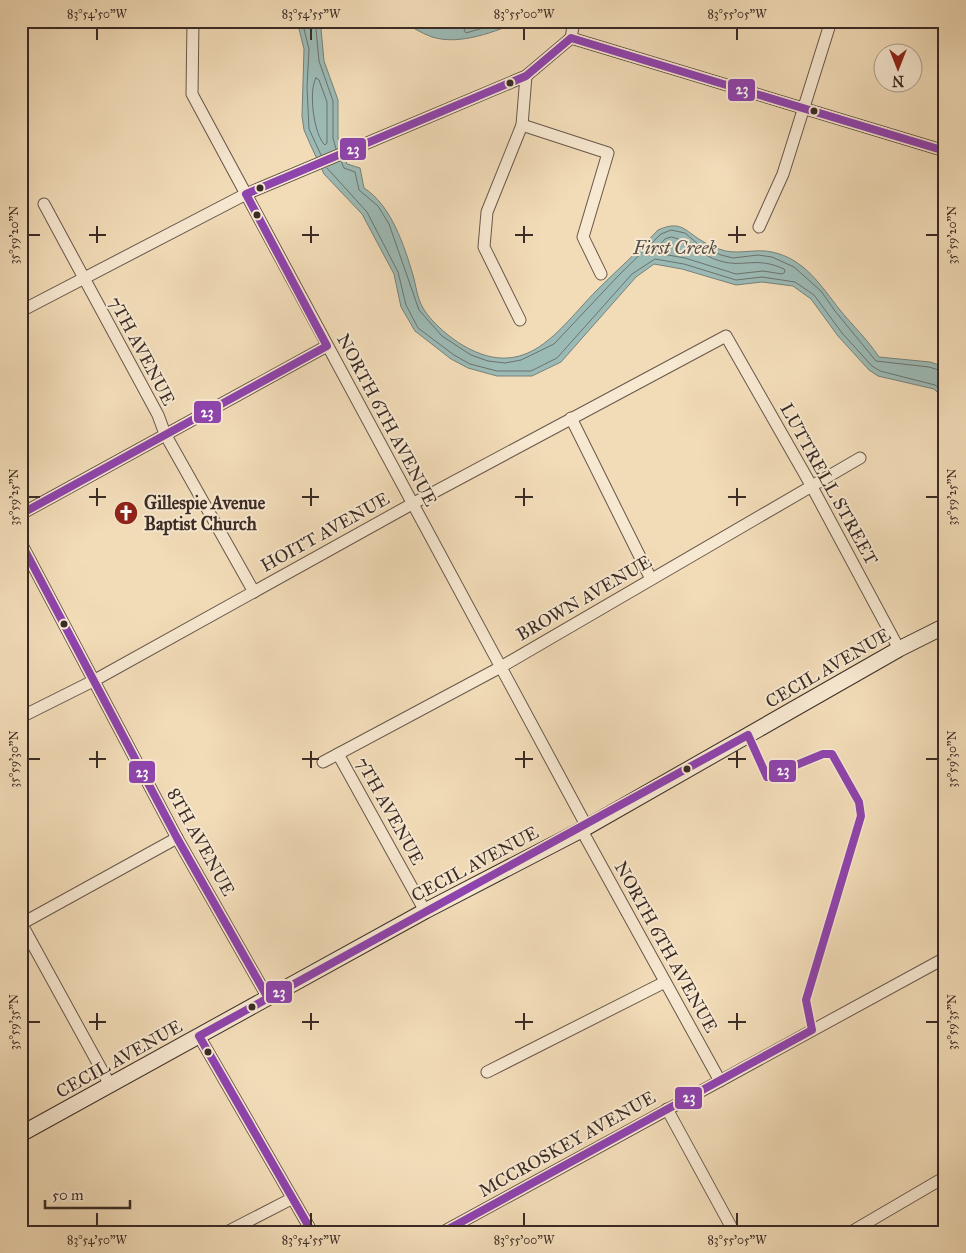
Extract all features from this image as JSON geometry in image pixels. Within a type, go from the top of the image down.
[{"type":"street","name":"NORTH 6TH AVENUE","points":[[193,21],[192,94],[665,982],[720,1080]]},
{"type":"street","points":[[21,311],[246,194],[526,76],[571,38],[574,21]]},
{"type":"street","points":[[759,227],[782,174],[804,109],[830,21]]},
{"type":"street","points":[[571,38],[945,151]]},
{"type":"street","points":[[520,320],[484,247],[488,212],[522,124],[526,76]]},
{"type":"street","points":[[522,124],[608,153],[583,237],[601,274]]},
{"type":"street","name":"7TH AVENUE","points":[[44,204],[158,415],[165,434],[254,592]]},
{"type":"street","name":"HOITT AVENUE","points":[[21,717],[95,680],[412,504],[726,336]]},
{"type":"street","name":"LUTTRELL STREET","points":[[726,336],[811,485],[899,650]]},
{"type":"street","points":[[21,514],[327,346]]},
{"type":"street","points":[[571,418],[650,579]]},
{"type":"street","name":"BROWN AVENUE","points":[[323,762],[499,668],[860,458]]},
{"type":"street","name":"8TH AVENUE","points":[[21,543],[177,838],[268,998]]},
{"type":"street","name":"CECIL AVENUE","points":[[21,1134],[425,911],[584,828],[899,650],[945,626]]},
{"type":"street","name":"7TH AVENUE","points":[[338,754],[425,911]]},
{"type":"street","points":[[110,1085],[21,923],[177,838]]},
{"type":"street","name":"MCCROSKEY AVENUE","points":[[443,1232],[945,958]]},
{"type":"street","points":[[487,1072],[665,982]]},
{"type":"street","points":[[199,1036],[312,1232]]},
{"type":"street","points":[[667,1109],[734,1232]]},
{"type":"street","points":[[851,1232],[945,1177]]},
{"type":"street","points":[[227,1232],[292,1199]]},
{"type":"water","name":"First Creek","points":[[297,21],[323,21],[321,29],[324,61],[338,100],[338,138],[347,164],[360,168],[364,188],[373,195],[389,215],[401,239],[423,308],[441,329],[464,346],[486,356],[506,358],[523,355],[539,347],[554,335],[658,230],[677,226],[706,243],[725,251],[772,252],[794,261],[819,283],[879,357],[930,362],[945,367],[945,400],[934,389],[878,376],[869,370],[838,336],[811,299],[793,286],[762,282],[736,285],[682,269],[654,264],[636,277],[561,362],[532,376],[497,376],[468,368],[451,359],[415,331],[401,307],[394,274],[362,214],[324,174],[311,146],[304,130],[302,116],[304,49]]},
{"type":"water","points":[[401,21],[431,21],[446,26],[475,21],[522,21],[478,36],[454,40],[432,37]]},
{"type":"transit line","name":"23","points":[[21,514],[327,346],[246,194],[526,76],[571,38],[945,151]]},
{"type":"transit line","name":"23","points":[[21,543],[177,838],[268,998]]},
{"type":"transit line","name":"23","points":[[312,1232],[199,1036],[748,735],[767,777],[823,754],[832,754],[859,802],[861,816],[806,1000],[812,1030],[443,1232]]},
{"type":"place","name":"Gillespie Avenue Baptist Church","points":[[126,513]]}]
